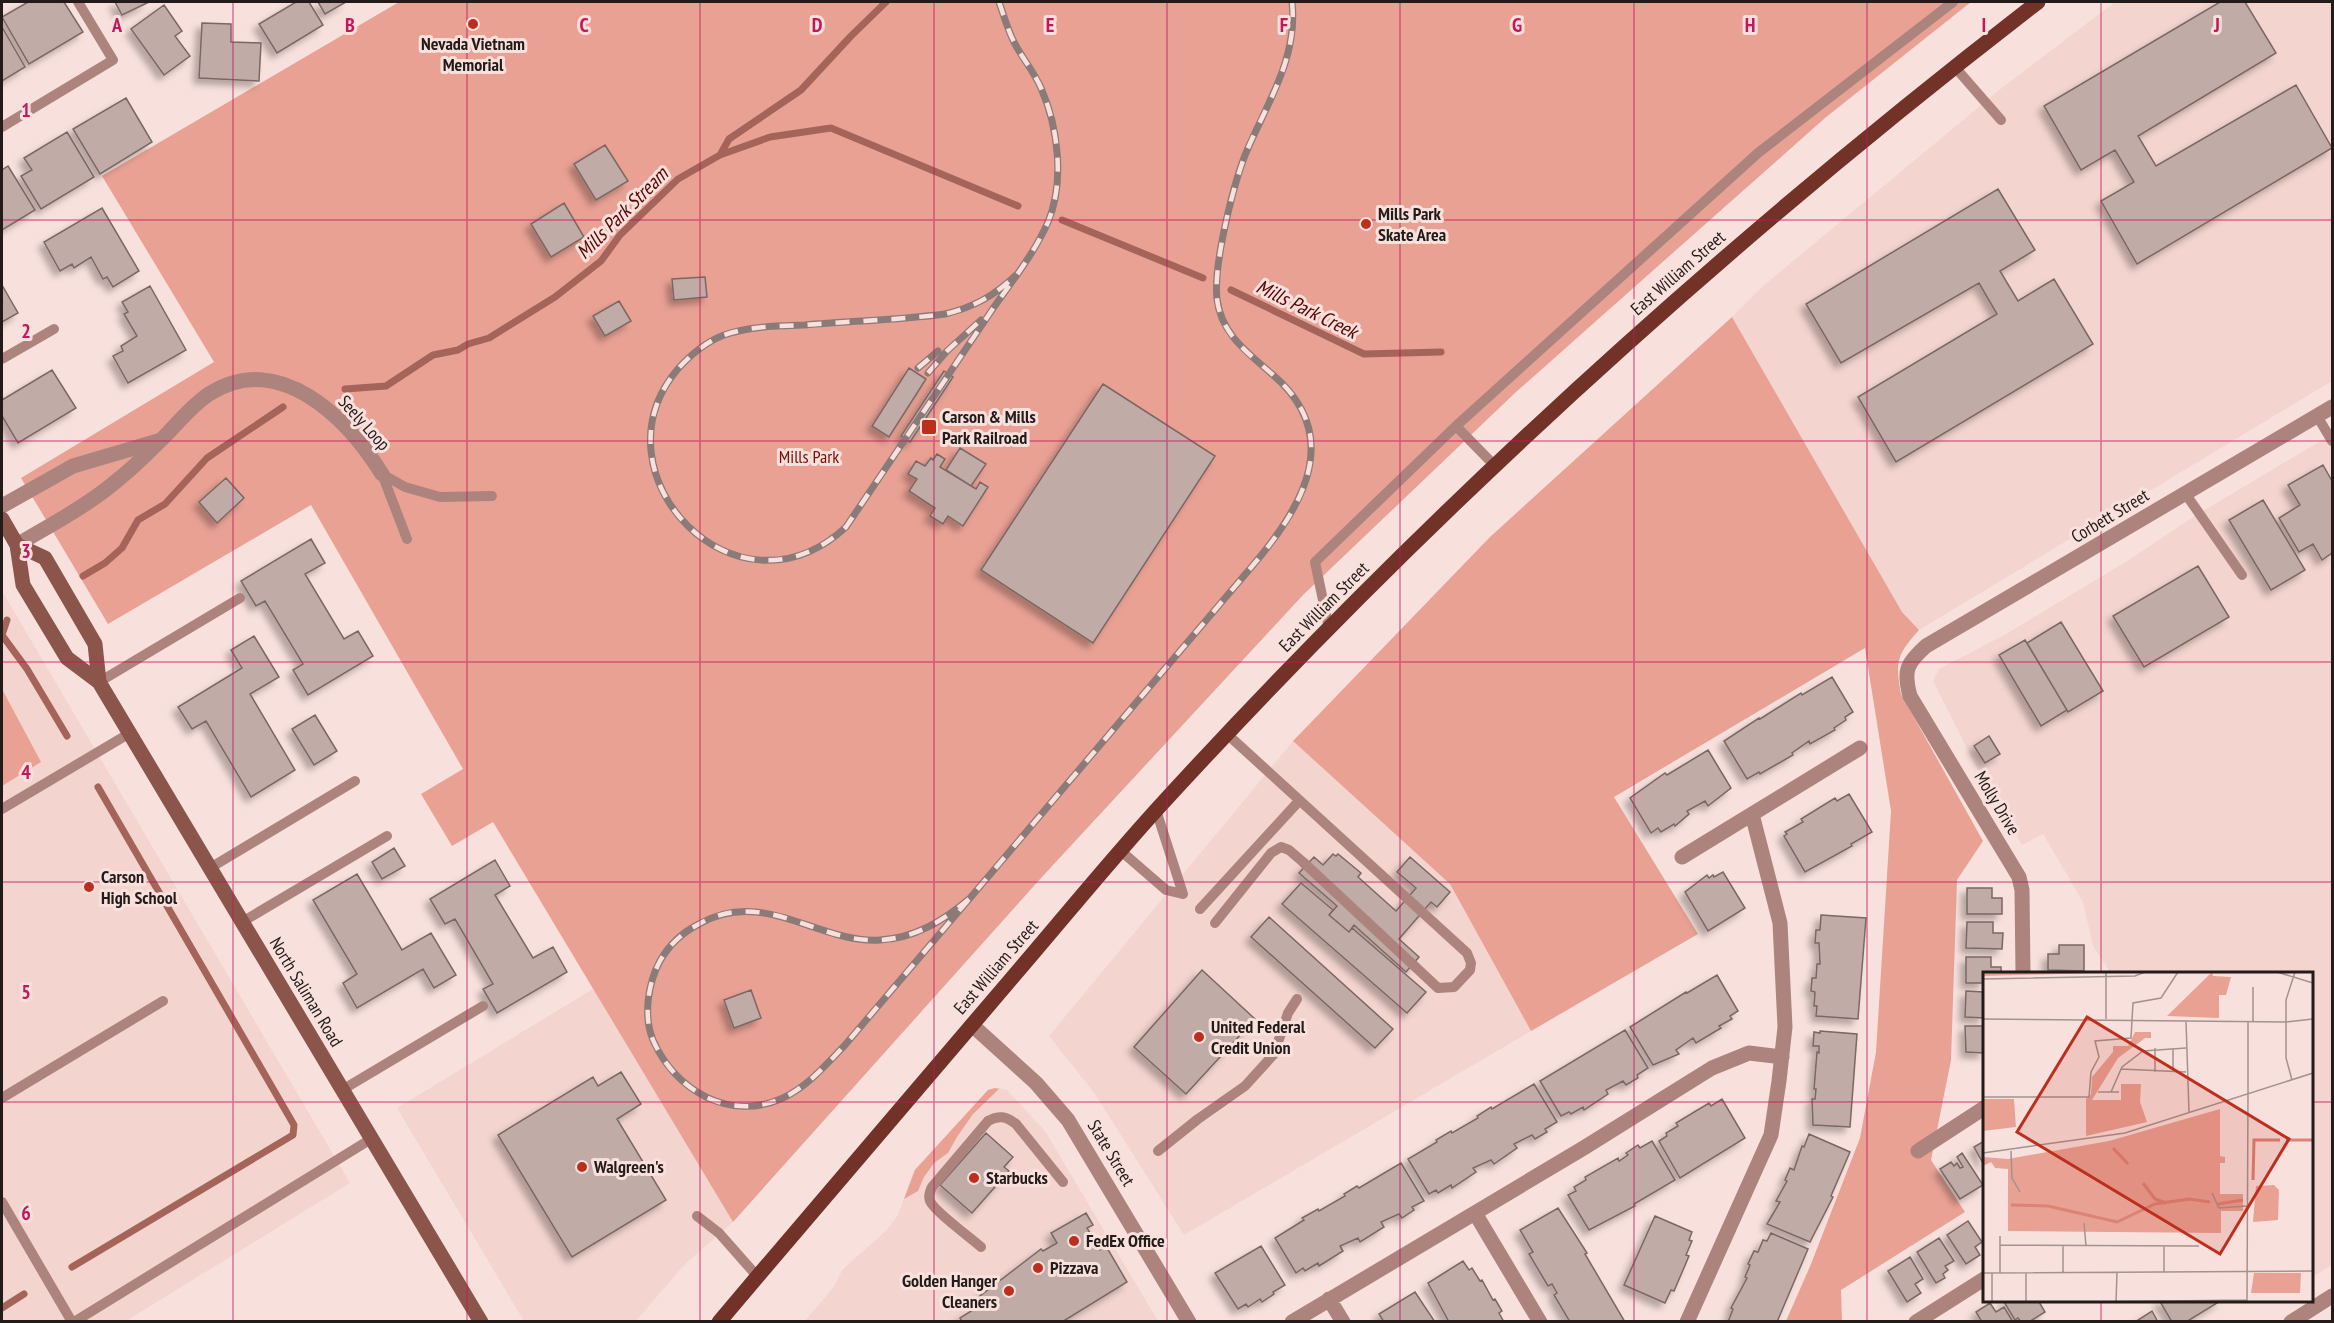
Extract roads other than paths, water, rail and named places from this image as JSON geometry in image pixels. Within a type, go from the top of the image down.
[{"type":"main road","name":"East William Street","points":[[719,1322],[1156,810],[1418,539],[1721,261],[1954,66],[2038,2]]},
{"type":"main road","name":"North Saliman Road","points":[[2,519],[17,545],[23,585],[66,658],[99,682],[481,1322]]},
{"type":"main road","name":"North Saliman Road","points":[[17,545],[45,558],[95,644],[99,682]]},
{"type":"street","name":"Seely Loop","points":[[17,545],[99,495],[161,441],[186,413],[218,389],[228,385],[249,381],[282,382],[303,392],[338,418],[381,474]]},
{"type":"street","name":"Corbett Street","points":[[1909,661],[1926,646],[2332,407]]},
{"type":"street","points":[[2,506],[73,466],[161,441]]},
{"type":"street","name":"Molly Drive","points":[[1909,661],[1906,681],[1910,696],[2019,877],[2022,890],[2023,972]]},
{"type":"street","points":[[1682,857],[1860,748]]},
{"type":"street","points":[[1688,1322],[1771,1135],[1782,1057],[1785,1027],[1780,923],[1752,814]]},
{"type":"street","name":"State Street","points":[[972,1025],[1036,1083],[1068,1120],[1189,1322]]},
{"type":"street","points":[[1292,1322],[1712,1068],[1749,1053],[1782,1057]]},
{"type":"street","points":[[1918,1151],[1983,1109]]},
{"type":"street","points":[[1475,1213],[1540,1322]]},
{"type":"street","points":[[1916,1322],[1983,1280]]},
{"type":"street","points":[[2291,1322],[2332,1296]]},
{"type":"street","points":[[1329,1299],[1343,1322]]},
{"type":"lane","points":[[2,127],[113,60],[78,2]]},
{"type":"lane","points":[[1329,629],[1315,562],[1456,426],[1758,153],[1953,2]]},
{"type":"lane","points":[[1954,66],[2001,120]]},
{"type":"lane","points":[[2,359],[54,329]]},
{"type":"lane","points":[[2317,416],[2332,441]]},
{"type":"lane","points":[[1456,426],[1495,466]]},
{"type":"lane","name":"Seely Loop","points":[[381,474],[405,487],[441,497],[492,496]]},
{"type":"lane","name":"Seely Loop","points":[[381,474],[406,539]]},
{"type":"lane","points":[[2186,493],[2242,575]]},
{"type":"lane","points":[[99,682],[240,598]]},
{"type":"lane","points":[[2,809],[130,733]]},
{"type":"lane","points":[[1215,923],[1271,853],[1281,847],[1289,850],[1303,862],[1438,988],[1454,987],[1470,970],[1471,963],[1467,953],[1227,734]]},
{"type":"lane","points":[[210,868],[355,781]]},
{"type":"lane","points":[[1200,909],[1299,801]]},
{"type":"lane","points":[[1121,851],[1166,891],[1183,894],[1156,810]]},
{"type":"lane","points":[[242,922],[387,836]]},
{"type":"lane","points":[[1158,1151],[1245,1086],[1274,1054],[1288,1013],[1297,999]]},
{"type":"lane","points":[[2,1098],[164,1001]]},
{"type":"lane","points":[[342,1090],[483,1006]]},
{"type":"lane","points":[[981,1247],[938,1211],[930,1202],[929,1194],[932,1186],[988,1121],[996,1116],[1008,1117],[1063,1182]]},
{"type":"lane","points":[[2,1202],[73,1322],[372,1139]]},
{"type":"lane","points":[[697,1216],[719,1233],[757,1276]]},
{"type":"waterway","name":"Mills Park Stream","points":[[345,389],[386,386],[433,355],[458,350],[468,344],[489,338],[555,297],[601,261],[620,235],[678,179],[720,155],[729,139],[801,90],[886,2]]},
{"type":"waterway","points":[[720,155],[770,137],[831,128],[1018,206]]},
{"type":"waterway","points":[[1062,220],[1203,278]]},
{"type":"waterway","name":"Mills Park Creek","points":[[1231,290],[1364,354],[1441,352]]},
{"type":"waterway","points":[[83,576],[105,563],[122,548],[138,520],[165,504],[207,458],[283,407]]},
{"type":"waterway","points":[[7,620],[2,635],[27,669],[67,736]]},
{"type":"waterway","points":[[72,1267],[293,1135],[294,1125],[98,787]]},
{"type":"waterway","points":[[2,1308],[24,1294]]},
{"type":"railway","points":[[999,2],[1018,50],[1041,88],[1052,120],[1058,172],[1053,206],[1043,233],[1030,255],[846,527],[804,554],[761,560],[721,550],[688,526],[663,492],[651,453],[655,411],[677,370],[711,341],[724,335],[754,328],[945,314],[983,300],[1016,275]]},
{"type":"railway","points":[[969,899],[928,927],[893,939],[857,939],[769,914],[746,911],[723,914],[699,924],[672,944],[652,979],[648,1000],[648,1021],[653,1040],[675,1074],[706,1097],[724,1104],[743,1106],[763,1104],[783,1098],[809,1081],[845,1045],[1254,564],[1288,518],[1301,494],[1309,470],[1311,445],[1307,421],[1294,397],[1230,333],[1220,311],[1217,284],[1221,245],[1242,162],[1273,95],[1291,41],[1292,2]]},
{"type":"railway","points":[[928,373],[947,351],[981,320]]},
{"type":"railway","points":[[918,368],[938,351]]},
{"type":"place","name":"Nevada Vietnam Memorial","points":[[473,24]]},
{"type":"place","name":"Mills Park Skate Area","points":[[1366,224]]},
{"type":"place","name":"Carson & Mills Park Railroad","points":[[929,427]]},
{"type":"place","name":"Carson High School","points":[[89,887]]},
{"type":"place","name":"United Federal Credit Union","points":[[1199,1037]]},
{"type":"place","name":"Walgreen's","points":[[582,1167]]},
{"type":"place","name":"Starbucks","points":[[974,1178]]},
{"type":"place","name":"FedEx Office","points":[[1074,1241]]},
{"type":"place","name":"Pizzava","points":[[1038,1268]]},
{"type":"place","name":"Golden Hanger Cleaners","points":[[1009,1291]]},
{"type":"park label","name":"Mills Park","points":[[809,457]]}]
